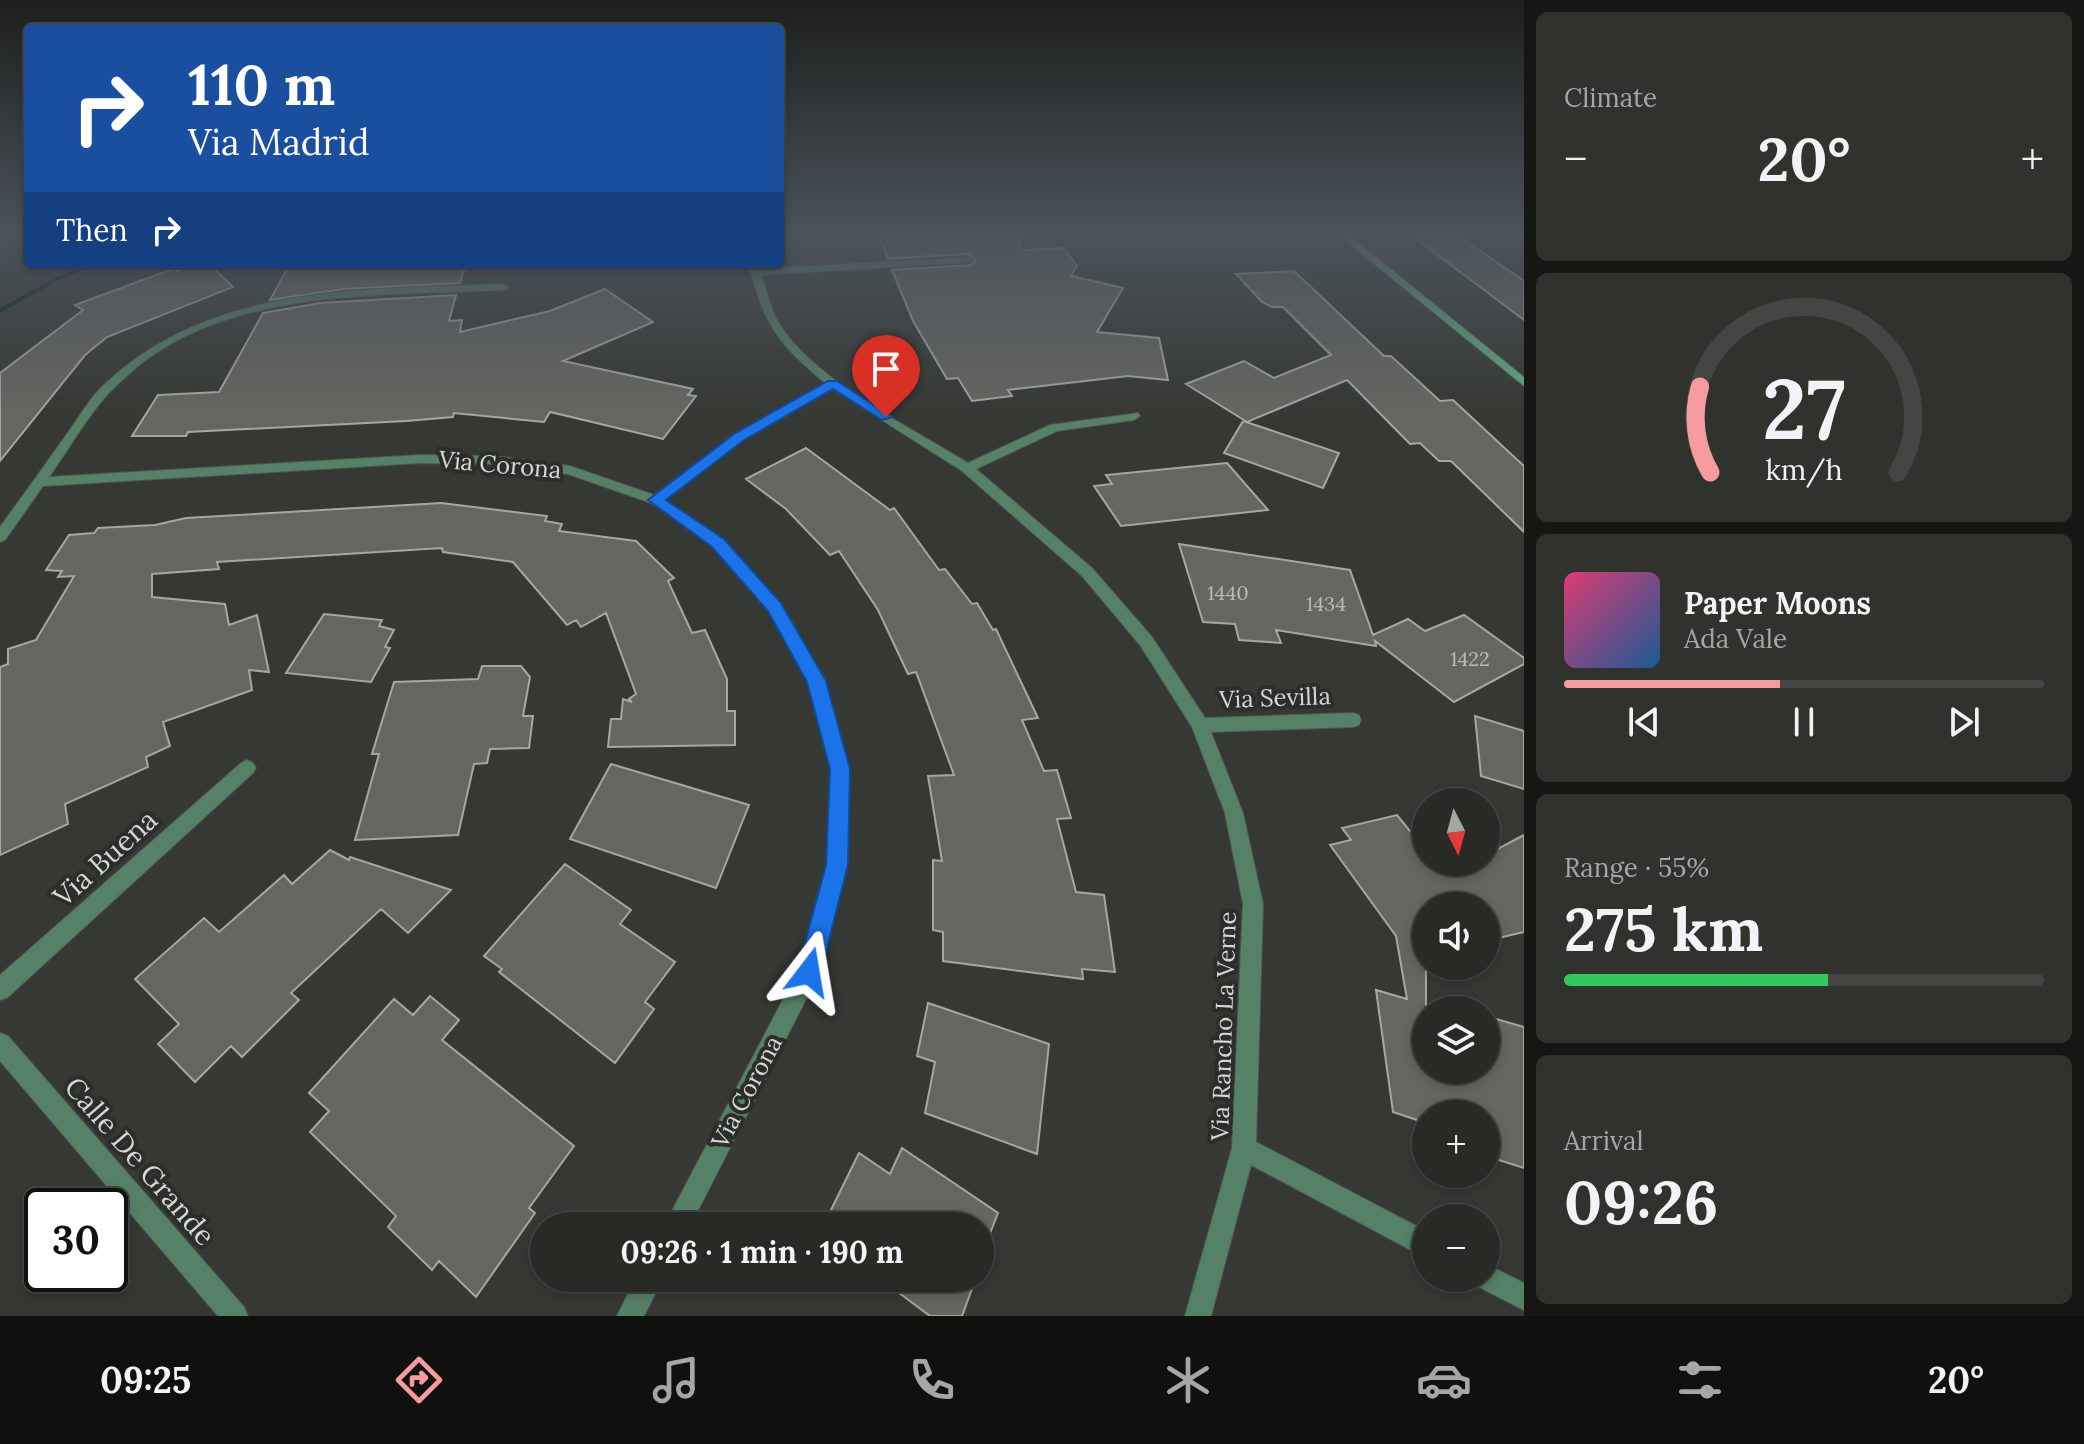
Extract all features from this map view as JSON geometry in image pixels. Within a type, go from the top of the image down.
[{"type":"main road","points":[[1415,293],[1524,383]]},
{"type":"street","points":[[0,537],[106,389],[138,360],[172,339],[220,319],[310,298],[390,293]]},
{"type":"street","name":"Via Rancho La Verne","points":[[762,293],[778,331],[800,356],[833,384],[967,468],[1087,572],[1146,641],[1200,725],[1234,813],[1253,904],[1244,1148],[1198,1316]]},
{"type":"street","points":[[656,500],[739,437],[833,384]]},
{"type":"street","points":[[967,468],[1054,428],[1134,416]]},
{"type":"street","name":"Via Corona","points":[[39,482],[420,459],[495,460],[570,470],[656,500],[718,543],[775,607],[816,681],[840,769],[837,865],[809,972],[684,1212]]},
{"type":"street","name":"Via Sevilla","points":[[1200,725],[1353,720]]},
{"type":"street","name":"Via Buena","points":[[0,989],[247,768]]},
{"type":"street","name":"Calle De Grande","points":[[0,1044],[235,1316]]},
{"type":"street","points":[[1244,1148],[1412,1238]]},
{"type":"street","points":[[1500,1284],[1524,1297]]},
{"type":"street","points":[[630,1316],[643,1292]]},
{"type":"building","points":[[106,293],[217,293],[107,337],[85,355],[0,461],[0,373],[83,310],[75,305]]},
{"type":"building","points":[[274,293],[314,293],[270,300]]},
{"type":"building","points":[[594,293],[611,293],[653,322],[563,361],[693,389],[688,395],[696,396],[663,439],[550,412],[544,422],[454,413],[453,417],[406,421],[188,432],[186,436],[132,436],[158,395],[219,392],[263,313],[320,303],[456,295],[449,321],[462,320],[460,332],[550,311]]},
{"type":"building","points":[[902,293],[1120,293],[1097,332],[1159,338],[1168,380],[1128,376],[1008,390],[1012,396],[972,401],[958,378],[947,379],[913,321]]},
{"type":"building","points":[[1254,293],[1318,293],[1384,356],[1391,356],[1440,401],[1453,400],[1524,466],[1524,532],[1451,461],[1439,461],[1420,443],[1410,444],[1347,380],[1247,422],[1186,384],[1244,361],[1274,378],[1331,355],[1283,307],[1272,307]]},
{"type":"building","points":[[1489,293],[1524,293],[1524,320]]},
{"type":"building","points":[[1243,421],[1339,453],[1323,488],[1224,453]]},
{"type":"building","points":[[806,448],[890,510],[894,508],[939,570],[945,569],[972,604],[977,603],[993,630],[996,629],[1038,718],[1022,720],[1044,771],[1057,770],[1071,818],[1057,819],[1076,892],[1104,895],[1115,972],[1082,969],[1083,979],[943,961],[943,932],[933,930],[933,860],[942,861],[928,776],[954,775],[916,672],[908,674],[878,610],[839,551],[830,555],[786,509],[746,479]]},
{"type":"building","points":[[1227,463],[1268,510],[1121,526],[1094,486],[1112,484],[1106,475]]},
{"type":"building","points":[[441,503],[547,516],[545,521],[562,524],[559,531],[636,541],[674,578],[668,581],[692,633],[705,630],[727,679],[727,711],[735,711],[735,745],[608,747],[611,719],[621,719],[623,699],[632,702],[629,699],[636,694],[606,613],[581,627],[576,620],[567,625],[513,562],[443,552],[442,548],[217,562],[219,569],[152,574],[152,597],[225,604],[229,625],[257,615],[269,672],[249,670],[252,690],[163,722],[170,746],[146,757],[148,767],[65,804],[68,824],[0,855],[0,667],[8,664],[8,649],[36,640],[74,576],[58,577],[62,571],[46,570],[69,535],[94,533],[98,528],[155,525],[186,518]]},
{"type":"building","points":[[1179,544],[1350,570],[1373,635],[1408,619],[1425,631],[1464,615],[1524,658],[1524,664],[1454,702],[1375,641],[1376,646],[1276,630],[1281,643],[1239,640],[1235,624],[1203,622]]},
{"type":"building","points":[[324,614],[382,620],[379,626],[394,630],[385,647],[390,648],[371,682],[286,673]]},
{"type":"building","points":[[482,666],[521,666],[530,677],[523,716],[533,716],[529,748],[490,749],[487,763],[474,764],[458,835],[355,840],[379,754],[372,754],[394,682],[478,679]]},
{"type":"building","points":[[1475,716],[1524,731],[1524,789],[1481,776]]},
{"type":"building","points":[[611,764],[749,805],[716,888],[570,839]]},
{"type":"building","points":[[1397,815],[1412,834],[1412,876],[1500,876],[1500,848],[1524,835],[1524,932],[1500,938],[1500,892],[1412,892],[1412,980],[1426,980],[1426,996],[1412,996],[1412,1084],[1500,1084],[1500,1020],[1524,1027],[1524,1168],[1500,1160],[1500,1100],[1412,1100],[1412,1118],[1393,1112],[1376,990],[1407,999],[1396,936],[1330,845],[1351,840],[1342,828]]},
{"type":"building","points":[[330,850],[349,860],[350,857],[451,890],[408,933],[381,909],[291,993],[299,1000],[242,1057],[231,1046],[195,1082],[158,1044],[179,1024],[135,979],[204,918],[219,932],[284,875],[292,884]]},
{"type":"building","points":[[565,864],[631,910],[620,924],[675,962],[645,1002],[654,1009],[615,1063],[499,972],[502,969],[484,956]]},
{"type":"building","points":[[430,996],[459,1020],[442,1040],[574,1146],[529,1208],[534,1212],[530,1212],[530,1220],[476,1297],[439,1261],[432,1270],[388,1227],[396,1216],[310,1132],[329,1111],[309,1093],[394,999],[413,1015]]},
{"type":"building","points":[[928,1003],[1049,1044],[1037,1154],[925,1113],[935,1062],[917,1056]]},
{"type":"building","points":[[902,1148],[998,1213],[994,1223],[994,1212],[830,1212],[859,1153],[890,1174]]},
{"type":"building","points":[[898,1292],[971,1292],[962,1316],[930,1316]]},
{"type":"waterway","points":[[0,311],[31,293]]},
{"type":"route","points":[[809,972],[837,865],[840,769],[816,681],[775,607],[718,543],[656,500],[739,437],[833,384],[886,417]]}]
